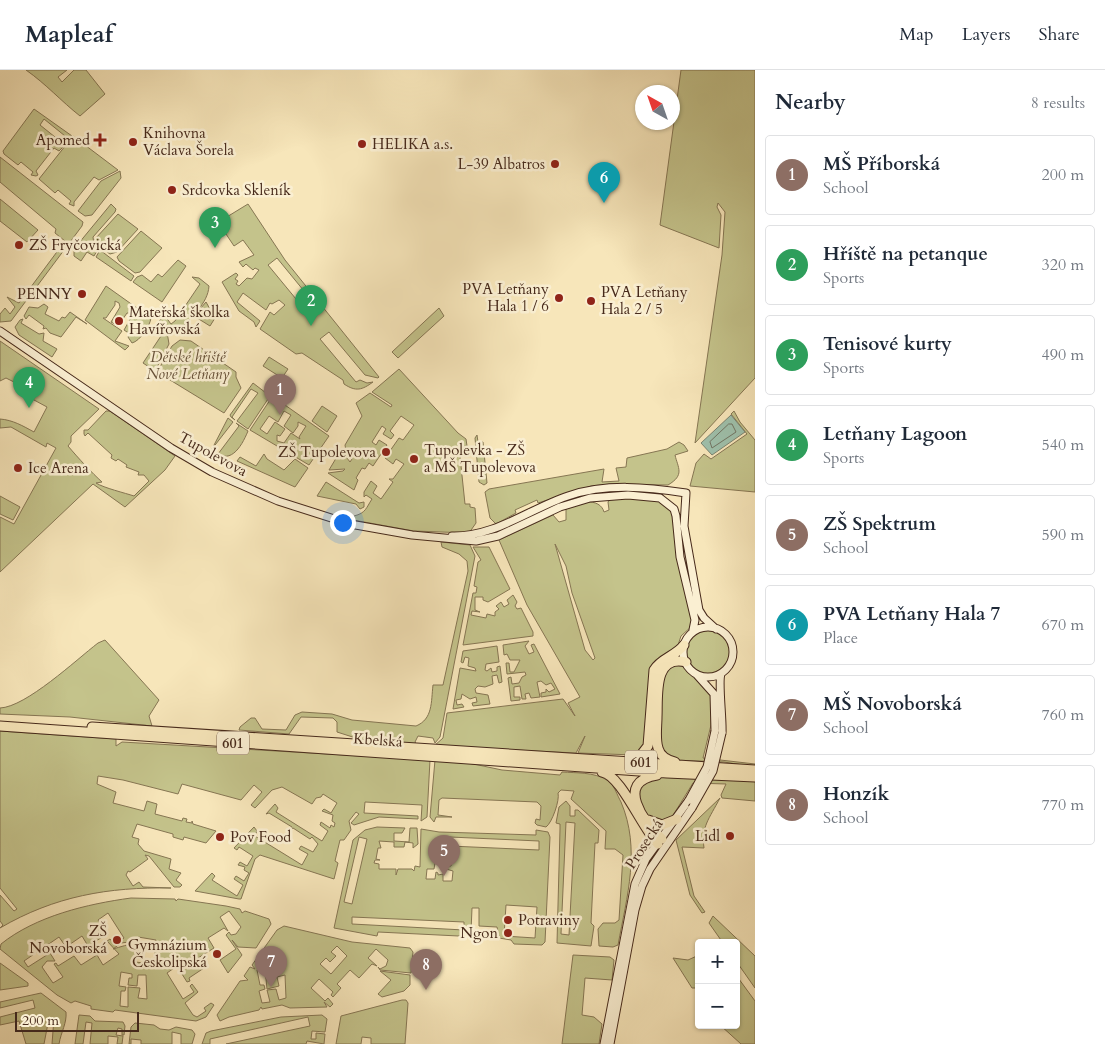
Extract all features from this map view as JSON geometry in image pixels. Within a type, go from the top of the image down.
[{"type":"highway","points":[[594,760],[636,758],[645,751],[649,741],[654,670],[660,663],[674,656],[684,645]]},
{"type":"highway","points":[[686,662],[671,662],[660,674],[657,743],[660,753],[667,759],[688,765]]},
{"type":"highway","name":"Kbelská","points":[[0,721],[755,770]]},
{"type":"highway","name":"Kbelská","points":[[0,726],[552,766],[755,776]]},
{"type":"highway","points":[[552,766],[611,775],[616,779],[647,832],[662,844]]},
{"type":"highway","points":[[662,844],[635,800],[637,785],[646,777],[667,773]]},
{"type":"highway","points":[[644,817],[656,825],[662,825],[677,819]]},
{"type":"main road","name":"Tupolevova","points":[[0,331],[171,448],[225,479],[292,506],[339,521],[393,532],[471,542],[489,539],[560,507],[590,498],[609,496],[660,498],[674,509],[676,516],[680,557],[695,620],[693,630]]},
{"type":"main road","name":"Tupolevova","points":[[440,537],[469,536],[486,532],[558,500],[594,489],[626,487],[686,493],[684,526],[700,610],[704,618],[716,629]]},
{"type":"main road","points":[[702,627],[716,629],[727,637],[732,651],[729,666],[721,674],[712,677],[695,673],[686,662],[684,645],[693,630],[702,627]]},
{"type":"main road","name":"Prosecká","points":[[695,673],[714,694],[719,732]]},
{"type":"main road","name":"Prosecká","points":[[604,1044],[635,884],[646,859],[662,844],[713,771],[723,705],[719,682],[721,674]]},
{"type":"main road","name":"Prosecká","points":[[610,1044],[638,898],[662,844],[677,819],[691,804]]},
{"type":"green space","points":[[26,70],[67,70],[58,77],[62,82],[74,70],[86,70],[105,94],[80,116]]},
{"type":"green space","points":[[681,70],[755,70],[755,378],[695,443],[722,255],[725,212],[718,203],[717,207],[721,215],[719,248],[660,225],[673,130],[680,130],[679,85]]},
{"type":"green space","points":[[34,109],[72,136],[70,140],[44,119],[40,125],[65,145],[59,151],[54,148],[36,171],[38,175],[36,176],[31,175],[33,172],[21,162],[18,165],[4,154],[3,151]]},
{"type":"green space","points":[[73,136],[118,170],[99,180],[94,177],[74,202],[74,206],[69,204],[71,201],[58,190],[55,193],[39,179]]},
{"type":"green space","points":[[0,157],[83,222],[82,226],[11,321],[0,322],[0,314],[5,308],[10,314],[15,307],[7,297],[19,303],[65,241],[55,233],[56,229],[0,182]]},
{"type":"green space","points":[[120,171],[121,178],[92,215],[85,216],[78,211],[101,181]]},
{"type":"green space","points":[[0,199],[38,230],[27,242],[0,221]]},
{"type":"green space","points":[[111,204],[116,209],[115,212],[93,237],[94,245],[98,249],[94,256],[87,252],[81,261],[74,256],[74,249]]},
{"type":"green space","points":[[248,204],[285,260],[379,377],[365,375],[329,332],[320,339],[356,382],[360,380],[367,383],[373,382],[359,389],[344,384],[343,380],[302,353],[296,354],[260,329],[270,312],[274,315],[285,305],[279,300],[272,304],[270,303],[266,310],[243,293],[237,302],[260,321],[256,327],[254,322],[239,311],[222,282],[236,273],[238,275],[235,279],[238,281],[236,284],[239,286],[247,278],[252,279],[259,270],[255,268],[253,270],[246,264],[243,267],[239,262],[254,255],[243,240],[234,246],[222,228],[216,231],[212,226]],"holes":[[[277,258],[304,291],[296,299],[268,265]]]},
{"type":"green space","points":[[118,214],[138,229],[117,252],[110,254],[97,245],[95,239]]},
{"type":"green space","points":[[141,231],[162,248],[140,272],[135,273],[119,261],[117,257]]},
{"type":"green space","points":[[100,250],[134,276],[131,281],[96,257]]},
{"type":"green space","points":[[178,260],[186,266],[162,302],[133,282],[142,275],[151,282],[158,274],[162,277]]},
{"type":"green space","points":[[192,277],[199,278],[209,286],[208,293],[202,305],[179,330],[171,330],[158,322],[165,316],[171,324],[175,321],[200,284]]},
{"type":"green space","name":"Mateřská školka Havířovská","points":[[106,286],[151,318],[144,333],[132,343],[128,337],[130,334],[124,330],[132,316],[129,313],[127,313],[118,326],[111,322],[120,307],[119,303],[115,301],[115,305],[106,318],[103,318],[122,331],[115,341],[129,346],[125,350],[85,320]]},
{"type":"green space","points":[[206,302],[215,318],[210,326],[194,316]]},
{"type":"green space","points":[[44,304],[48,307],[45,314],[59,321],[70,312],[87,324],[76,317],[61,337],[50,333],[46,328],[43,329],[44,326],[29,315],[26,319],[24,316],[29,307],[38,308]]},
{"type":"green space","points":[[439,308],[444,316],[398,358],[392,352]]},
{"type":"green space","points":[[23,319],[21,323],[39,334],[44,333],[43,341],[57,349],[52,357],[19,335],[15,327]]},
{"type":"green space","points":[[157,324],[167,332],[169,344],[155,371],[143,363],[163,333],[155,327]]},
{"type":"green space","name":"Dětské hřiště Nové Letňany","points":[[180,340],[191,341],[236,372],[241,388],[224,413],[157,372],[172,346]]},
{"type":"green space","points":[[0,341],[99,409],[71,436],[71,442],[68,446],[102,482],[96,483],[134,496],[149,481],[144,475],[138,475],[139,472],[126,467],[127,465],[118,459],[116,461],[111,458],[112,455],[88,433],[85,436],[84,430],[88,430],[106,411],[110,411],[175,456],[165,470],[125,507],[93,484],[0,572],[0,517],[14,524],[56,448],[47,443],[46,447],[11,427],[0,428],[0,419],[14,422],[34,432],[47,407],[21,393],[15,386],[16,383],[6,378],[0,381]]},
{"type":"green space","points":[[269,357],[288,369],[282,378],[263,366]]},
{"type":"green space","name":"Tupolevka - ZŠ a MŠ Tupolevova","points":[[399,369],[458,433],[466,439],[467,446],[459,447],[465,504],[470,504],[470,507],[475,508],[476,523],[469,533],[414,531],[353,520],[354,516],[365,510],[372,499],[366,495],[364,497],[364,492],[371,481],[377,486],[373,493],[381,499],[393,482],[389,479],[393,479],[404,464],[396,459],[393,464],[385,458],[399,438],[403,440],[414,425],[401,416],[390,431],[394,435],[391,439],[383,434],[386,429],[382,426],[372,442],[376,445],[379,440],[387,445],[373,466],[369,463],[365,469],[362,468],[356,478],[358,480],[354,490],[328,473],[345,469],[329,470],[338,455],[344,454],[350,462],[352,459],[346,451],[345,445],[362,416],[356,403],[370,393],[391,407],[392,405],[372,392]]},
{"type":"green space","points":[[253,383],[270,396],[248,429],[237,421],[258,393],[251,389],[232,417],[235,420],[231,417],[230,415]]},
{"type":"green space","points":[[275,398],[329,436],[309,465],[250,430],[270,400]],"holes":[[[284,411],[291,415],[284,426],[293,433],[298,426],[298,422],[306,426],[299,437],[300,439],[291,433],[284,443],[277,441],[277,435],[280,436],[285,429],[275,422],[267,434],[260,429],[269,416],[278,422]]]},
{"type":"green space","points":[[322,406],[337,416],[327,432],[312,421]]},
{"type":"green space","points":[[734,411],[740,422],[755,440],[755,492],[690,486],[696,463],[704,454],[711,459],[747,434],[731,414]]},
{"type":"green space","points":[[228,418],[233,422],[212,449]]},
{"type":"green space","points":[[236,423],[248,431],[242,444],[234,453],[229,456],[218,454],[239,426]]},
{"type":"green space","points":[[477,435],[478,442],[483,442],[487,483],[484,485],[479,482],[475,438]]},
{"type":"green space","points":[[679,442],[688,451],[675,455],[679,471],[677,478],[668,485],[611,484],[591,486],[538,503],[537,500],[515,510],[516,513],[496,524],[490,518],[485,492],[489,489],[604,469],[602,482],[619,481],[616,468],[626,467],[627,458],[667,449]]},
{"type":"green space","points":[[264,454],[267,459],[284,470],[295,459],[308,468],[295,487],[237,461],[240,457],[256,466]]},
{"type":"green space","points":[[326,482],[359,503],[364,502],[364,507],[360,509],[356,504],[317,496]]},
{"type":"green space","points":[[0,496],[20,507],[13,520],[0,514]]},
{"type":"green space","points":[[619,497],[657,500],[669,506],[673,515],[676,551],[693,617],[692,626],[681,636],[676,651],[667,655],[644,749],[635,755],[578,753],[585,736],[576,753],[434,746],[443,738],[447,713],[563,699],[575,716],[568,703],[580,697],[527,605],[499,540],[553,515],[559,522],[566,520],[566,509],[581,502],[598,504],[604,512],[609,510],[608,502],[610,499]],"holes":[[[555,544],[566,566],[572,593],[595,658],[593,660],[585,650]]]},
{"type":"green space","points":[[441,542],[470,545],[475,556],[440,737],[435,743],[433,738],[418,736],[415,742],[417,745],[362,740],[337,732],[337,722],[333,718],[301,717],[289,734],[239,730],[251,718],[255,718],[262,729],[286,730],[295,715],[302,712],[332,714],[352,720],[416,726],[422,723],[430,709],[433,685],[443,685],[468,571],[467,561],[459,554],[442,547]]},
{"type":"green space","points":[[473,547],[489,547],[510,589],[488,602],[483,600],[483,597],[475,597],[475,610],[480,612],[472,611],[471,615],[486,618],[487,614],[495,616],[495,612],[499,609],[496,606],[501,602],[504,607],[509,604],[507,600],[513,595],[517,602],[515,606],[517,609],[521,608],[533,632],[533,636],[463,645],[473,593],[476,593],[477,587],[474,586],[478,562],[481,560]]},
{"type":"green space","points":[[708,630],[720,634],[726,640],[730,652],[726,664],[720,670],[708,674],[696,670],[690,664],[686,652],[690,640],[696,634]]},
{"type":"green space","points":[[105,640],[159,700],[149,716],[152,726],[70,717],[0,714],[0,708],[11,706],[37,691],[98,643]]},
{"type":"green space","points":[[529,641],[525,646],[529,654],[534,652],[531,645],[534,644],[560,694],[541,697],[541,693],[546,692],[546,689],[549,692],[555,689],[551,683],[546,685],[541,681],[537,682],[540,697],[531,698],[529,693],[525,694],[526,699],[522,699],[520,686],[514,687],[514,697],[520,697],[520,700],[511,701],[508,678],[511,677],[512,684],[519,683],[522,677],[526,675],[525,672],[507,674],[506,663],[509,663],[510,672],[514,672],[520,660],[510,660],[507,654],[504,655],[503,645]]},
{"type":"green space","points":[[497,646],[499,662],[486,664],[485,670],[487,671],[491,668],[492,672],[497,671],[497,667],[500,666],[502,682],[499,683],[497,675],[492,676],[493,684],[485,687],[478,686],[475,689],[476,693],[488,695],[490,704],[473,706],[472,703],[477,702],[476,697],[470,699],[462,694],[461,699],[456,700],[457,705],[462,704],[464,707],[453,709],[460,668],[476,671],[475,668],[468,666],[469,658],[465,657],[463,663],[461,662],[463,651]]},
{"type":"green space","points":[[679,665],[685,667],[708,690],[712,697],[711,725],[703,758],[755,764],[755,767],[724,762],[673,760],[663,752],[660,746],[662,684],[665,671],[671,666]]},
{"type":"green space","points":[[0,731],[116,739],[116,746],[122,742],[430,760],[427,817],[421,821],[422,805],[365,802],[364,813],[418,816],[418,819],[379,817],[354,825],[351,823],[359,814],[356,812],[349,821],[351,830],[344,840],[340,840],[335,861],[338,863],[334,879],[260,855],[255,859],[241,899],[239,899],[195,891],[212,873],[215,876],[212,880],[237,896],[243,885],[234,879],[236,876],[244,881],[249,873],[244,870],[245,867],[238,865],[240,862],[247,866],[253,856],[239,847],[237,850],[234,848],[254,827],[257,831],[255,836],[302,865],[308,854],[299,849],[301,846],[313,852],[318,844],[312,837],[310,839],[293,828],[291,830],[292,827],[269,813],[266,814],[275,804],[278,808],[276,812],[322,841],[328,831],[320,825],[321,822],[330,828],[331,825],[334,827],[335,823],[332,821],[333,815],[322,811],[324,809],[331,813],[337,803],[323,794],[321,797],[316,798],[312,804],[282,787],[272,790],[255,808],[251,805],[262,792],[254,785],[241,800],[182,784],[178,794],[123,780],[98,776],[97,784],[116,792],[113,803],[144,811],[147,801],[157,804],[155,814],[182,821],[183,818],[187,819],[186,822],[192,823],[192,821],[193,824],[216,831],[206,843],[184,837],[183,840],[173,837],[173,834],[137,824],[132,837],[139,839],[138,844],[144,851],[171,859],[169,869],[181,873],[176,880],[182,885],[180,887],[174,887],[149,856],[145,855],[148,859],[130,872],[128,871],[126,875],[133,886],[139,882],[143,887],[171,888],[125,889],[82,896],[41,908],[0,928],[3,925],[0,921],[0,895],[14,911],[17,909],[0,888]]},
{"type":"green space","points":[[435,760],[464,762],[502,770],[560,775],[562,772],[585,773],[602,777],[609,782],[621,802],[627,820],[631,855],[628,891],[618,945],[613,947],[599,946],[598,929],[603,923],[615,923],[619,920],[623,855],[615,849],[605,849],[606,831],[571,799],[574,791],[561,790],[558,793],[555,811],[546,827],[535,823],[536,819],[540,820],[541,806],[537,802],[442,798],[439,800],[438,815],[452,817],[436,817],[434,822],[430,817]]},
{"type":"green space","points":[[656,777],[755,781],[755,801],[722,798],[721,795],[726,784],[693,783],[672,817],[659,822],[646,816],[637,793],[638,787]]},
{"type":"green space","points":[[720,798],[705,828],[704,848],[682,847],[694,896],[705,912],[702,913],[690,895],[676,840]]},
{"type":"green space","points":[[566,801],[570,806],[570,816],[575,816],[575,810],[578,810],[599,830],[598,843],[595,843],[591,923],[594,926],[591,946],[557,943],[560,824],[556,823],[559,807]],"holes":[[[566,822],[575,823],[569,935],[561,934]]]},
{"type":"green space","points":[[377,827],[405,828],[402,833],[394,833],[394,841],[409,842],[410,828],[417,828],[418,844],[413,848],[413,843],[405,842],[404,847],[394,847],[394,842],[379,841],[381,848],[378,848],[376,859],[380,860],[375,860],[374,863],[379,864],[379,869],[396,869],[396,875],[398,869],[412,869],[414,871],[415,866],[420,867],[421,829],[439,832],[536,835],[536,830],[548,832],[550,837],[545,942],[542,945],[514,944],[511,940],[499,938],[378,932],[377,936],[334,928],[353,840],[365,830]],"holes":[[[359,837],[367,839],[352,904],[344,902]],[[450,837],[539,841],[539,850],[450,846]],[[436,857],[452,858],[451,866],[447,866],[446,869],[453,871],[452,881],[443,881],[443,874],[438,875],[436,872],[435,879],[426,879],[427,869],[434,869]],[[506,905],[537,907],[535,938],[504,936]],[[472,908],[479,908],[479,926],[497,927],[499,937],[484,936],[484,932],[471,932]],[[352,917],[464,922],[464,930],[352,924]]]},
{"type":"green space","points":[[131,898],[175,899],[176,901],[178,899],[226,906],[240,909],[242,913],[245,911],[269,919],[271,924],[256,948],[238,947],[232,940],[242,955],[228,973],[220,960],[236,949],[226,935],[229,932],[231,935],[236,934],[241,927],[229,911],[220,917],[228,931],[224,928],[208,938],[214,948],[198,958],[204,968],[189,978],[190,981],[187,982],[177,966],[167,973],[183,999],[194,992],[190,986],[192,984],[198,992],[185,1003],[193,1015],[197,1017],[206,1011],[204,1008],[211,1003],[214,1005],[206,1017],[196,1021],[115,1010],[113,1012],[91,1009],[91,1006],[75,1001],[71,1003],[57,995],[0,949],[1,944],[15,934],[46,919],[80,908]],"holes":[[[108,913],[124,938],[115,945],[110,939],[107,941],[114,948],[121,943],[137,941],[138,937],[156,940],[154,964],[135,962],[140,946],[134,943],[114,949],[119,954],[103,965],[97,955],[81,965],[74,956],[58,966],[56,963],[54,964],[63,977],[53,983],[42,967],[47,961],[55,961],[50,953],[28,967],[24,961],[59,937],[66,947],[82,936],[88,946],[104,936],[105,938],[108,935],[98,920]],[[121,972],[132,974],[128,985],[137,986],[138,975],[146,975],[147,999],[138,998],[140,988],[128,987],[128,1007],[120,1006],[121,991],[125,991],[126,987],[119,986]]]},
{"type":"green space","points":[[713,916],[737,939],[720,939],[709,923]]},
{"type":"green space","points":[[284,926],[352,942],[410,948],[413,952],[411,973],[380,970],[378,967],[380,969],[386,966],[388,960],[376,949],[368,958],[377,966],[372,964],[359,978],[350,970],[337,984],[341,988],[333,997],[331,995],[333,992],[319,979],[311,988],[325,1001],[328,998],[333,1004],[330,1007],[324,1002],[327,1007],[290,1008],[282,1005],[262,1009],[261,1007],[259,1010],[220,1021],[217,1015],[240,981],[248,980],[244,976],[250,967],[255,969],[252,965],[277,930]],"holes":[[[337,946],[347,956],[331,974],[320,964],[326,958],[330,962],[336,956],[331,952]],[[265,969],[267,989],[279,986],[277,977],[285,975],[286,998],[279,1000],[276,989],[267,990],[270,1002],[262,1003],[259,991],[265,989],[264,985],[260,985],[257,970]]]},
{"type":"green space","points":[[740,942],[755,956],[755,988],[740,967]]},
{"type":"green space","points":[[573,955],[610,957],[614,960],[612,980],[585,978],[582,1015],[594,1017],[602,1024],[599,1044],[562,1044]]},
{"type":"green space","points":[[695,957],[695,988],[692,988],[673,958],[688,960]]},
{"type":"green space","points":[[0,963],[28,983],[28,986],[0,990]]},
{"type":"green space","points":[[380,971],[410,975],[410,985],[404,991],[382,997],[378,994],[391,980]]},
{"type":"green space","points":[[740,980],[755,1001],[755,1044],[741,1044],[724,1029],[740,1029]]},
{"type":"green space","points":[[41,993],[66,1012],[66,1020],[59,1044],[52,1044],[54,1018],[49,1018],[44,1044],[26,1044],[19,1021],[0,1025],[0,1017],[35,1008],[33,1000],[0,1008],[0,1002]]},
{"type":"green space","points":[[406,1000],[408,1003],[405,1044],[371,1044],[371,1038],[362,1037],[361,1044],[336,1044],[341,1016]]},
{"type":"green space","points":[[79,1015],[90,1016],[95,1021],[123,1022],[125,1026],[124,1035],[122,1035],[122,1029],[118,1028],[116,1035],[123,1036],[122,1044],[117,1044],[118,1037],[108,1036],[108,1044],[90,1044],[92,1023],[86,1022],[83,1044],[75,1044]]},
{"type":"green space","points":[[322,1015],[327,1019],[325,1032],[312,1031],[311,1039],[316,1039],[316,1033],[325,1034],[324,1044],[307,1041],[306,1044],[226,1044],[310,1026],[308,1017],[210,1039],[210,1044],[202,1044],[206,1033],[211,1031],[281,1017]]},
{"type":"green space","points":[[135,1023],[154,1025],[160,1029],[169,1030],[176,1027],[192,1030],[195,1034],[192,1044],[181,1044],[181,1034],[172,1032],[172,1044],[141,1044],[141,1040],[131,1039],[131,1044],[129,1044],[131,1027]]},
{"type":"water","points":[[731,415],[745,432],[712,455],[701,443]]},
{"type":"place","name":"Apomed","points":[[100,140]]},
{"type":"place","name":"Knihovna Václava Šorela","points":[[133,142]]},
{"type":"place","name":"HELIKA a.s.","points":[[362,144]]},
{"type":"place","name":"L-39 Albatros","points":[[555,164]]},
{"type":"place","name":"Srdcovka Skleník","points":[[172,190]]},
{"type":"place","name":"PVA Letňany Hala 7","points":[[604,203]]},
{"type":"place","name":"ZŠ Fryčovická","points":[[19,245]]},
{"type":"place","name":"Tenisové kurty","points":[[215,248]]},
{"type":"place","name":"PENNY","points":[[82,294]]},
{"type":"place","name":"PVA Letňany Hala 1 / 6","points":[[559,298]]},
{"type":"place","name":"PVA Letňany Hala 2 / 5","points":[[591,301]]},
{"type":"place","name":"Mateřská školka Havířovská","points":[[119,321]]},
{"type":"place","name":"Hříště na petanque","points":[[311,326]]},
{"type":"place","name":"Letňany Lagoon","points":[[29,408]]},
{"type":"place","name":"MŠ Příborská","points":[[280,415]]},
{"type":"place","name":"ZŠ Tupolevova","points":[[386,452]]},
{"type":"place","name":"Tupolevka - ZŠ a MŠ Tupolevova","points":[[414,459]]},
{"type":"place","name":"Ice Arena","points":[[18,468]]},
{"type":"place","name":"Lidl","points":[[730,836]]},
{"type":"place","name":"Pov Food","points":[[220,837]]},
{"type":"place","name":"ZŠ Spektrum","points":[[444,876]]},
{"type":"place","name":"Potraviny","points":[[508,920]]},
{"type":"place","name":"Ngon","points":[[508,933]]},
{"type":"place","name":"ZŠ Novoborská","points":[[117,940]]},
{"type":"place","name":"Gymnázium Českolipská","points":[[217,954]]},
{"type":"place","name":"MŠ Novoborská","points":[[271,987]]},
{"type":"place","name":"Honzík","points":[[426,990]]}]
